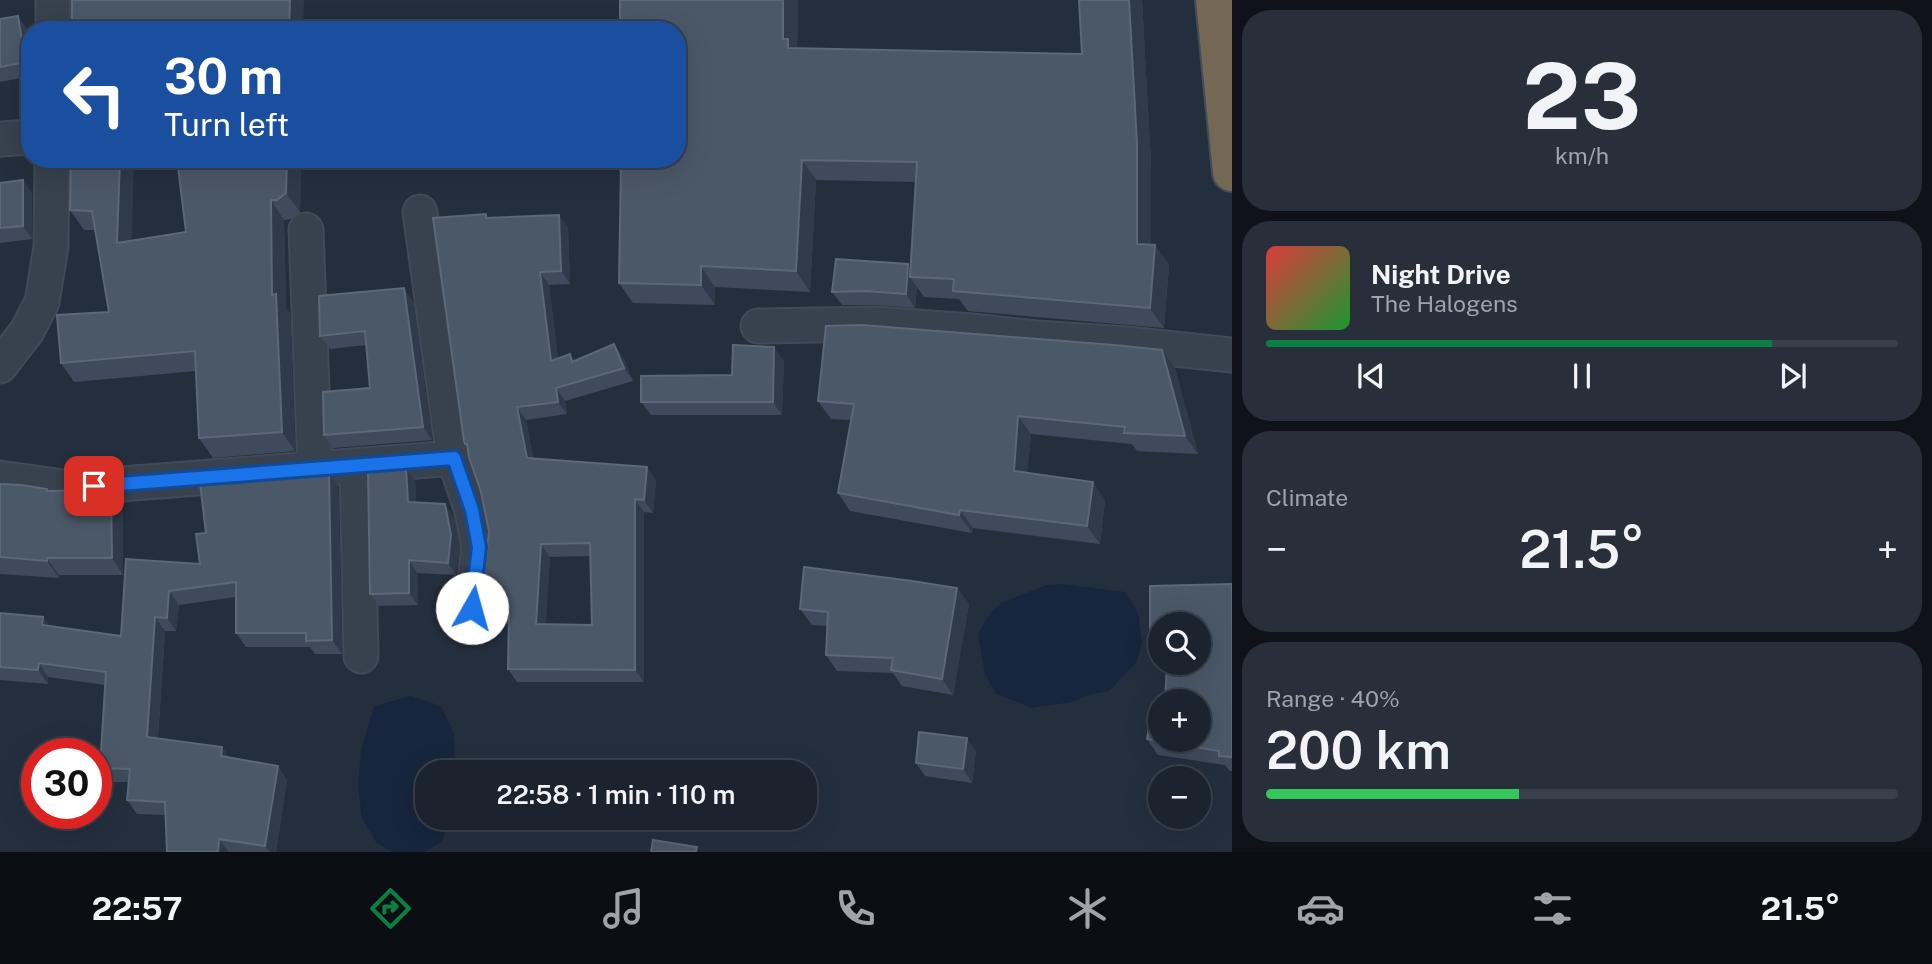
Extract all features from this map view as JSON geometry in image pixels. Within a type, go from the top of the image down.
[{"type":"highway","points":[[1215,0],[1232,172]]},
{"type":"street","points":[[53,0],[53,21]]},
{"type":"street","points":[[0,139],[21,138]]},
{"type":"street","points":[[0,366],[27,331],[42,302],[51,247],[52,168]]},
{"type":"street","points":[[420,212],[454,458],[472,510],[479,547],[472,608]]},
{"type":"street","points":[[306,230],[315,470]]},
{"type":"street","points":[[758,326],[875,324],[1232,355]]},
{"type":"street","points":[[0,478],[70,488],[454,458]]},
{"type":"street","points":[[357,466],[360,656]]},
{"type":"water","points":[[1063,584],[1125,592],[1138,613],[1142,642],[1137,662],[1109,691],[1072,702],[1032,708],[997,694],[985,675],[978,633],[991,612],[1001,603],[1046,585]]},
{"type":"water","points":[[411,696],[441,706],[454,733],[455,760],[415,760],[415,830],[446,830],[443,840],[425,852],[392,852],[376,842],[362,818],[358,786],[361,750],[374,706]]},
{"type":"building","points":[[72,0],[290,0],[289,21],[72,21]]},
{"type":"building","points":[[620,0],[783,0],[783,39],[788,39],[788,48],[1082,54],[1079,0],[1129,0],[1137,144],[1137,244],[1155,245],[1150,308],[953,291],[954,279],[910,277],[917,162],[802,160],[796,271],[701,266],[701,285],[619,283],[621,168],[686,168],[686,21],[620,21]]},
{"type":"building","points":[[18,16],[21,63],[0,67],[0,19]]},
{"type":"building","points":[[71,168],[120,168],[117,243],[186,232],[178,168],[287,168],[286,193],[277,200],[271,200],[272,295],[276,294],[282,432],[199,438],[195,351],[61,363],[57,315],[109,312],[92,211],[70,210]]},
{"type":"building","points":[[23,180],[23,226],[0,228],[0,183]]},
{"type":"building","points":[[486,214],[486,218],[559,215],[561,271],[540,272],[551,361],[570,354],[572,362],[614,344],[624,368],[556,388],[558,402],[517,407],[527,458],[647,467],[644,500],[635,499],[635,670],[508,669],[509,611],[475,610],[482,597],[489,531],[481,492],[464,441],[433,218]],"holes":[[[590,543],[592,625],[536,624],[541,544]]]},
{"type":"building","points":[[836,259],[908,264],[906,294],[832,292]]},
{"type":"building","points":[[404,288],[423,427],[324,435],[323,392],[370,388],[365,331],[320,336],[319,296]]},
{"type":"building","points":[[862,325],[1162,350],[1185,436],[1124,433],[1125,427],[1018,416],[1014,471],[1093,482],[1087,526],[960,510],[959,515],[838,493],[854,404],[818,401],[826,326]]},
{"type":"building","points":[[733,345],[774,347],[773,402],[641,402],[641,376],[732,375]]},
{"type":"building","points":[[406,468],[408,502],[445,504],[451,535],[448,563],[409,560],[409,593],[370,594],[368,471]]},
{"type":"building","points":[[329,473],[332,640],[306,641],[306,633],[236,633],[236,582],[169,591],[167,618],[155,617],[147,737],[222,747],[221,756],[278,766],[265,846],[219,839],[218,852],[167,852],[165,802],[127,800],[130,769],[112,768],[112,738],[102,738],[106,672],[39,663],[38,670],[0,667],[0,613],[43,617],[42,625],[121,636],[126,559],[200,564],[196,534],[206,533],[200,483]]},
{"type":"building","points":[[0,484],[21,485],[47,491],[111,490],[112,558],[47,558],[47,561],[0,557]]},
{"type":"building","points":[[804,567],[957,588],[942,679],[891,670],[893,658],[826,655],[828,612],[800,609]]},
{"type":"building","points":[[1232,584],[1232,757],[1219,756],[1219,751],[1211,750],[1211,689],[1166,689],[1166,675],[1211,675],[1211,612],[1150,612],[1150,586]]},
{"type":"building","points":[[919,732],[967,738],[963,769],[916,763]]},
{"type":"building","points":[[653,840],[697,847],[696,852],[651,852]]},
{"type":"route","points":[[94,486],[454,458],[472,510],[479,547],[472,608]]}]
